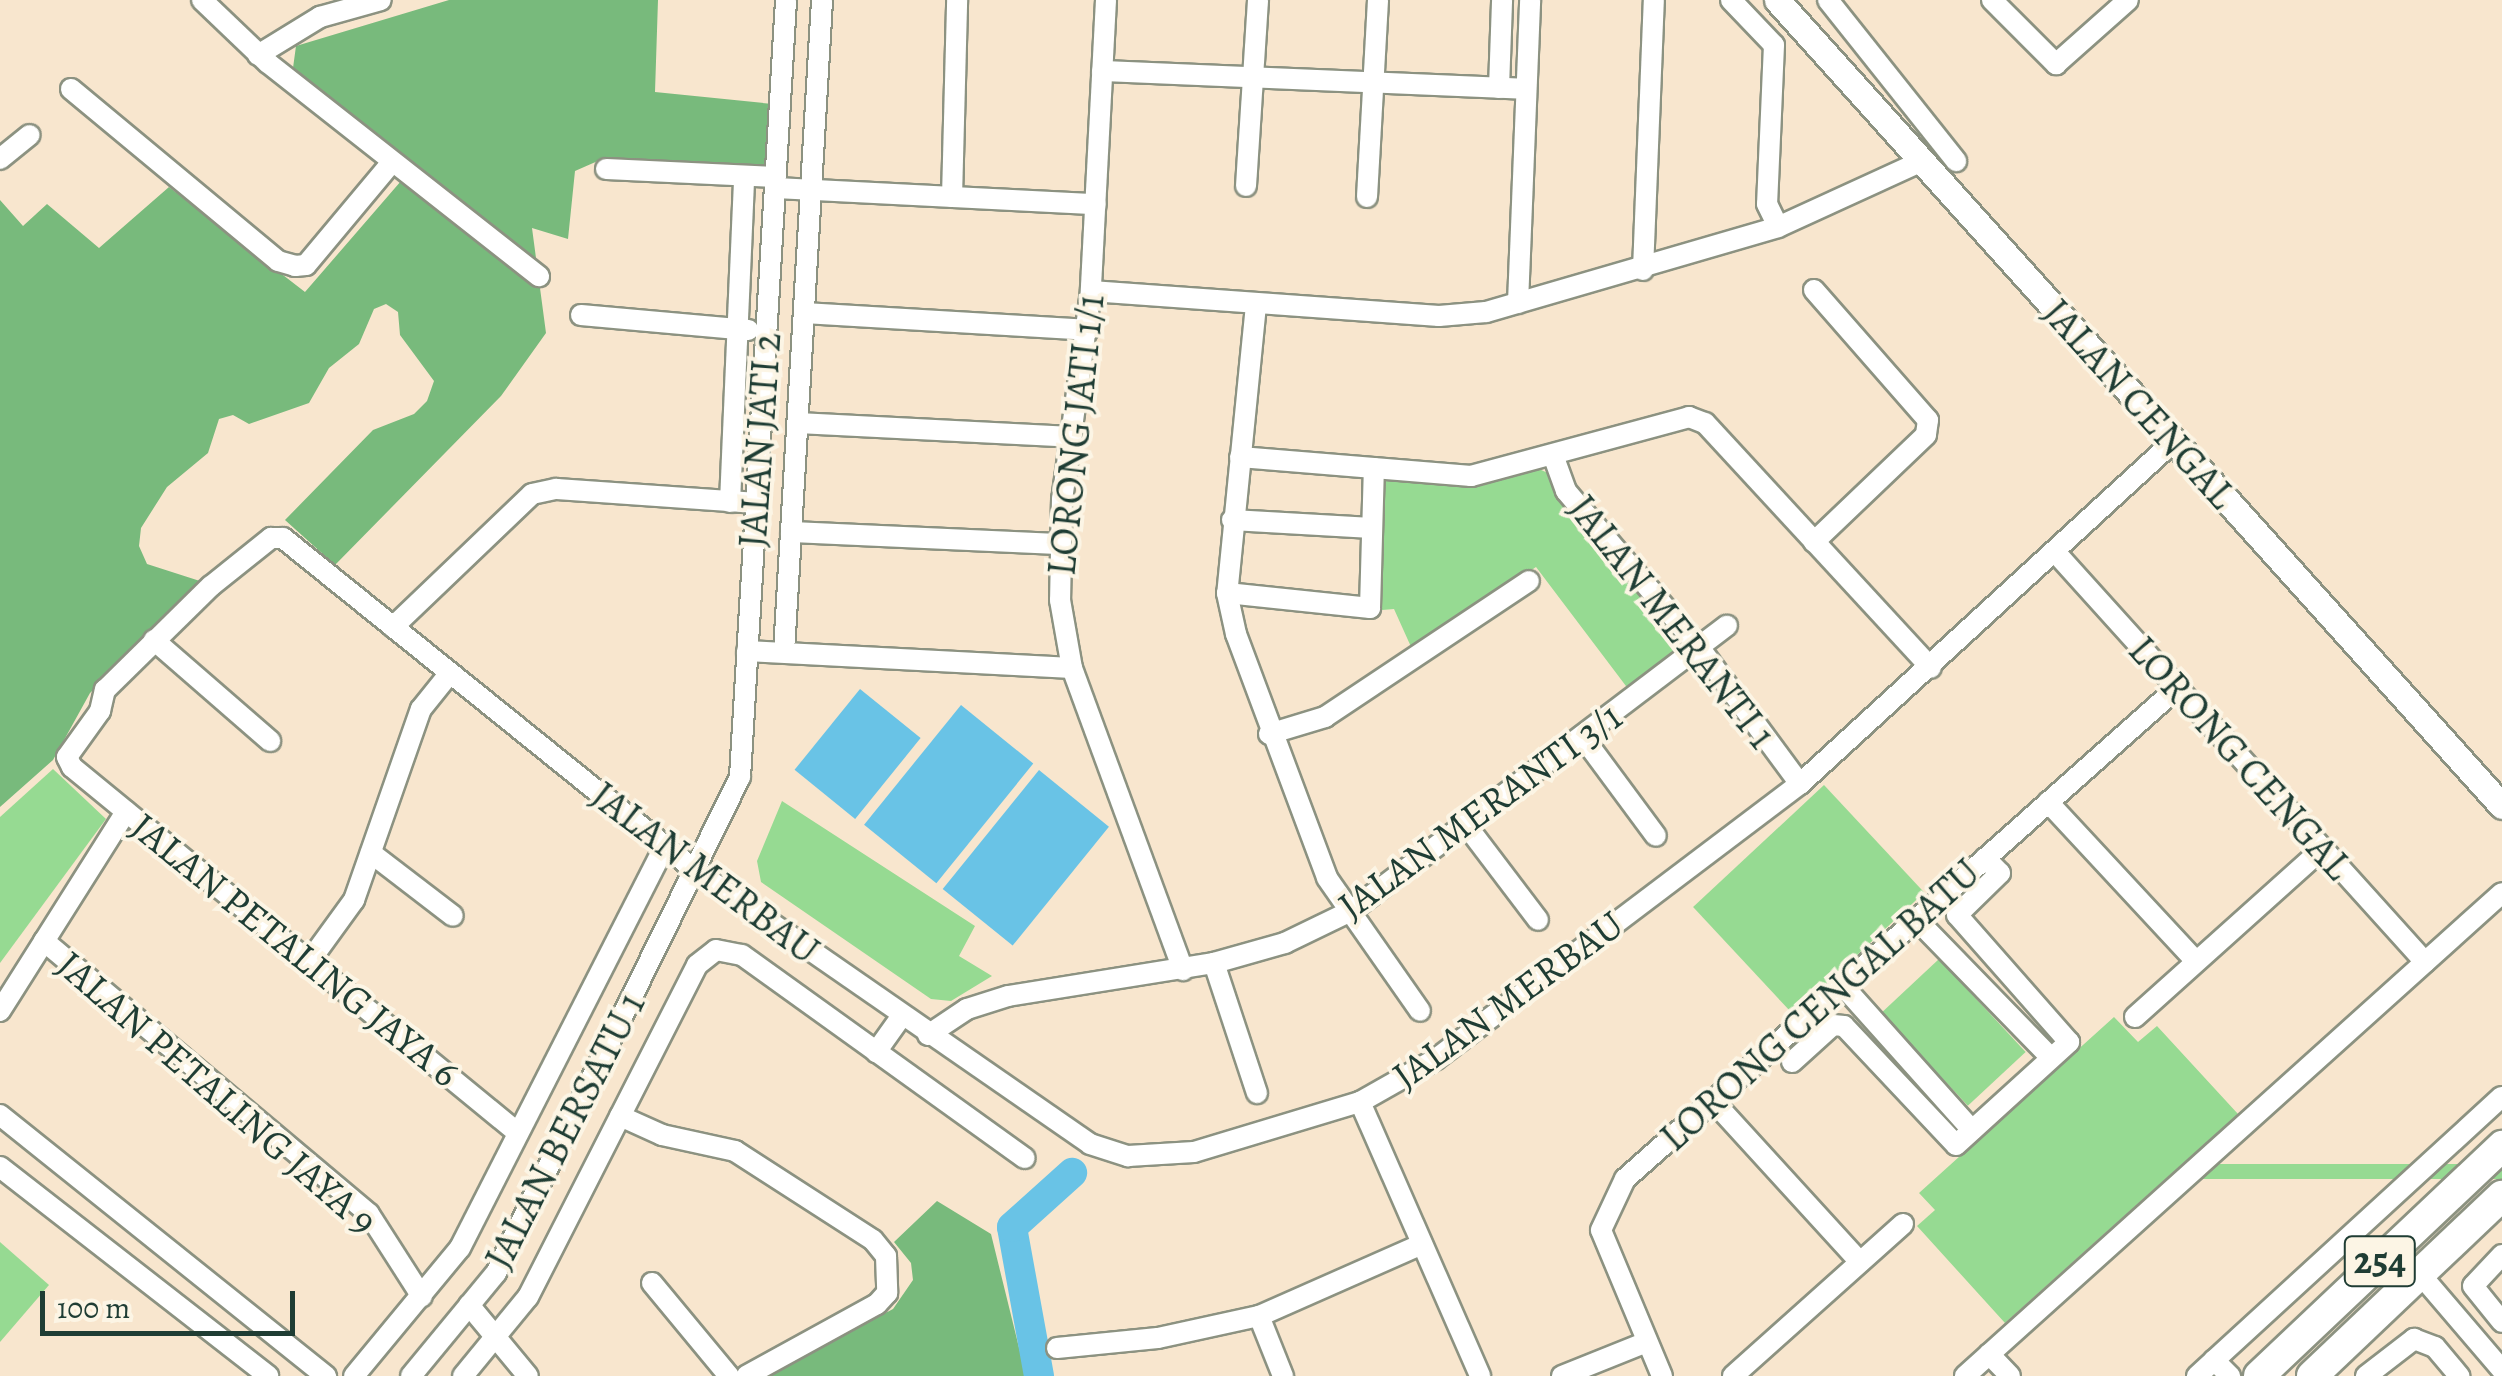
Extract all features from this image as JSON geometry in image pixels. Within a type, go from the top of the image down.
[{"type":"main road","name":"254","points":[[2259,1376],[2502,1146]]},
{"type":"main road","name":"254","points":[[2312,1376],[2502,1196]]},
{"type":"street","points":[[202,0],[258,54],[539,276]]},
{"type":"street","points":[[258,54],[320,17],[381,0]]},
{"type":"street","name":"JALAN JATI 2","points":[[696,872],[740,776],[786,0]]},
{"type":"street","points":[[784,652],[822,0]]},
{"type":"street","points":[[952,198],[957,0]]},
{"type":"street","name":"LORONG JATI 1/1","points":[[1106,0],[1088,330],[1058,544],[1072,668],[1182,970]]},
{"type":"street","points":[[1246,186],[1258,0]]},
{"type":"street","points":[[1367,197],[1378,0]]},
{"type":"street","points":[[1499,88],[1502,0]]},
{"type":"street","points":[[1518,303],[1530,0]]},
{"type":"street","points":[[1643,270],[1654,0]]},
{"type":"street","points":[[1731,0],[1774,45],[1766,204],[1778,227]]},
{"type":"street","name":"JALAN CENGAL","points":[[1778,0],[2502,806]]},
{"type":"street","points":[[1800,22],[1827,0],[1956,161]]},
{"type":"street","points":[[1992,0],[2056,64],[2128,0]]},
{"type":"street","points":[[1102,71],[1526,89]]},
{"type":"street","points":[[71,89],[278,261],[294,266],[306,265],[392,162]]},
{"type":"street","points":[[0,159],[30,135]]},
{"type":"street","points":[[1091,290],[1440,316],[1518,303],[1643,270],[1778,227],[1920,162]]},
{"type":"street","points":[[606,169],[744,176],[812,190],[1096,204]]},
{"type":"street","points":[[730,502],[744,176]]},
{"type":"street","points":[[1814,290],[1928,420],[1926,435],[1814,542]]},
{"type":"street","points":[[1256,305],[1227,593],[1270,734],[1327,878],[1420,1012]]},
{"type":"street","points":[[804,313],[1088,330]]},
{"type":"street","points":[[581,316],[768,331]]},
{"type":"street","name":"JALAN MERANTI 1","points":[[1240,458],[1471,476],[1689,416],[1706,423],[1931,668]]},
{"type":"street","points":[[798,423],[1072,437]]},
{"type":"street","name":"JALAN MERBAU","points":[[154,640],[264,542],[282,538],[696,872],[928,1036],[1090,1144],[1128,1156],[1194,1152],[1360,1102],[1436,1058],[1800,784],[1931,668],[2173,442]]},
{"type":"street","name":"JALAN MERANTI 1","points":[[1553,455],[1566,491],[1699,648],[1800,784]]},
{"type":"street","points":[[1227,593],[1370,608],[1374,468]]},
{"type":"street","points":[[393,628],[532,494],[556,489],[756,503]]},
{"type":"street","points":[[1232,520],[1372,528]]},
{"type":"street","points":[[792,532],[1058,544]]},
{"type":"street","name":"LORONG CENGAL","points":[[2056,552],[2425,962]]},
{"type":"street","points":[[1270,734],[1325,717],[1530,581]]},
{"type":"street","name":"JALAN MERANTI 3/1","points":[[928,1036],[967,1010],[1008,996],[1214,964],[1285,944],[1350,911],[1727,626]]},
{"type":"street","points":[[154,640],[270,741]]},
{"type":"street","name":"JALAN PETALING JAYA 6","points":[[154,640],[104,690],[100,711],[67,757],[72,767],[518,1134]]},
{"type":"street","points":[[747,651],[1072,668]]},
{"type":"street","points":[[309,962],[354,900],[421,709],[449,674]]},
{"type":"street","name":"LORONG CENGAL BATU","points":[[1662,1376],[1644,1343],[1601,1230],[1602,1217],[1624,1179],[1844,988],[2176,689]]},
{"type":"street","points":[[1582,736],[1656,836]]},
{"type":"street","points":[[2048,802],[2196,962]]},
{"type":"street","points":[[0,1011],[126,812]]},
{"type":"street","points":[[1466,825],[1538,920]]},
{"type":"street","points":[[354,1376],[460,1248],[664,847]]},
{"type":"street","points":[[2134,1016],[2322,848]]},
{"type":"street","points":[[371,853],[453,916]]},
{"type":"street","points":[[1792,1062],[1832,1025],[1844,1026],[1956,1145],[2068,1042],[1957,914],[2000,873],[1985,858]]},
{"type":"street","name":"JALAN BERSATU 1","points":[[411,1376],[496,1272],[696,872]]},
{"type":"street","points":[[1965,1376],[2502,893]]},
{"type":"street","points":[[1917,920],[2051,1058]]},
{"type":"street","name":"JALAN PETALING JAYA 9","points":[[44,941],[369,1214],[422,1297]]},
{"type":"street","points":[[462,1376],[528,1298],[697,965],[716,950],[742,955],[1025,1158]]},
{"type":"street","points":[[1214,964],[1257,1093]]},
{"type":"street","points":[[1844,988],[1972,1130]]},
{"type":"street","points":[[876,1052],[901,1017]]},
{"type":"street","points":[[2198,1376],[2502,1097]]},
{"type":"street","points":[[1714,1101],[1860,1262]]},
{"type":"street","points":[[1360,1102],[1480,1376]]},
{"type":"street","points":[[0,1116],[326,1376]]},
{"type":"street","points":[[620,1116],[662,1136],[735,1151],[873,1240],[886,1256],[890,1276],[878,1304],[746,1376]]},
{"type":"street","points":[[0,1167],[268,1376]]},
{"type":"street","points":[[1733,1376],[1903,1224]]},
{"type":"street","points":[[1057,1348],[1158,1338],[1259,1316],[1422,1244]]},
{"type":"street","points":[[2502,1255],[2473,1286],[2502,1322]]},
{"type":"street","points":[[157,1290],[176,1258]]},
{"type":"street","points":[[2420,1274],[2502,1370]]},
{"type":"street","points":[[652,1283],[729,1376]]},
{"type":"street","points":[[470,1304],[528,1376]]},
{"type":"street","points":[[1259,1316],[1283,1376]]},
{"type":"street","points":[[2366,1376],[2394,1350],[2425,1341],[2459,1376]]},
{"type":"street","points":[[1562,1376],[1644,1343]]},
{"type":"street","points":[[1989,1354],[2010,1376]]},
{"type":"street","points":[[2214,1360],[2230,1376]]},
{"type":"green space","points":[[449,0],[658,0],[655,92],[773,104],[769,171],[600,160],[575,171],[568,239],[532,228],[546,333],[501,396],[335,565],[285,520],[373,430],[414,414],[427,401],[434,381],[400,335],[398,312],[386,304],[374,309],[359,344],[329,368],[309,403],[249,424],[233,415],[219,419],[208,453],[167,487],[141,528],[139,546],[147,564],[203,582],[90,693],[53,760],[0,807],[0,200],[23,226],[47,204],[99,248],[169,187],[305,292],[414,166],[293,68],[296,46]]},
{"type":"green space","points":[[1537,468],[1552,475],[1688,647],[1629,690],[1536,567],[1412,649],[1394,609],[1382,610],[1383,478],[1481,486]]},
{"type":"green space","points":[[53,769],[106,819],[0,963],[0,817]]},
{"type":"green space","points":[[1824,785],[1924,893],[1793,1015],[1693,907]]},
{"type":"green space","points":[[782,801],[975,926],[959,956],[992,976],[951,1001],[931,999],[761,882],[757,861]]},
{"type":"green space","points":[[1939,959],[2026,1052],[1968,1106],[1881,1013]]},
{"type":"green space","points":[[2114,1017],[2138,1042],[2157,1026],[2238,1114],[2005,1323],[1917,1226],[1935,1210],[1919,1193]]},
{"type":"green space","points":[[2190,1164],[2502,1164],[2502,1179],[2190,1179]]},
{"type":"green space","points":[[937,1201],[991,1234],[1026,1376],[766,1376],[893,1309],[913,1280],[911,1263],[894,1242]]},
{"type":"green space","points":[[0,1242],[49,1285],[0,1342]]},
{"type":"water","points":[[860,689],[921,738],[855,819],[795,770]]},
{"type":"water","points":[[961,705],[1033,764],[936,883],[864,825]]},
{"type":"water","points":[[1039,770],[1109,827],[1013,946],[943,889]]},
{"type":"waterway","points":[[1039,1376],[1012,1227],[1072,1173]]}]
